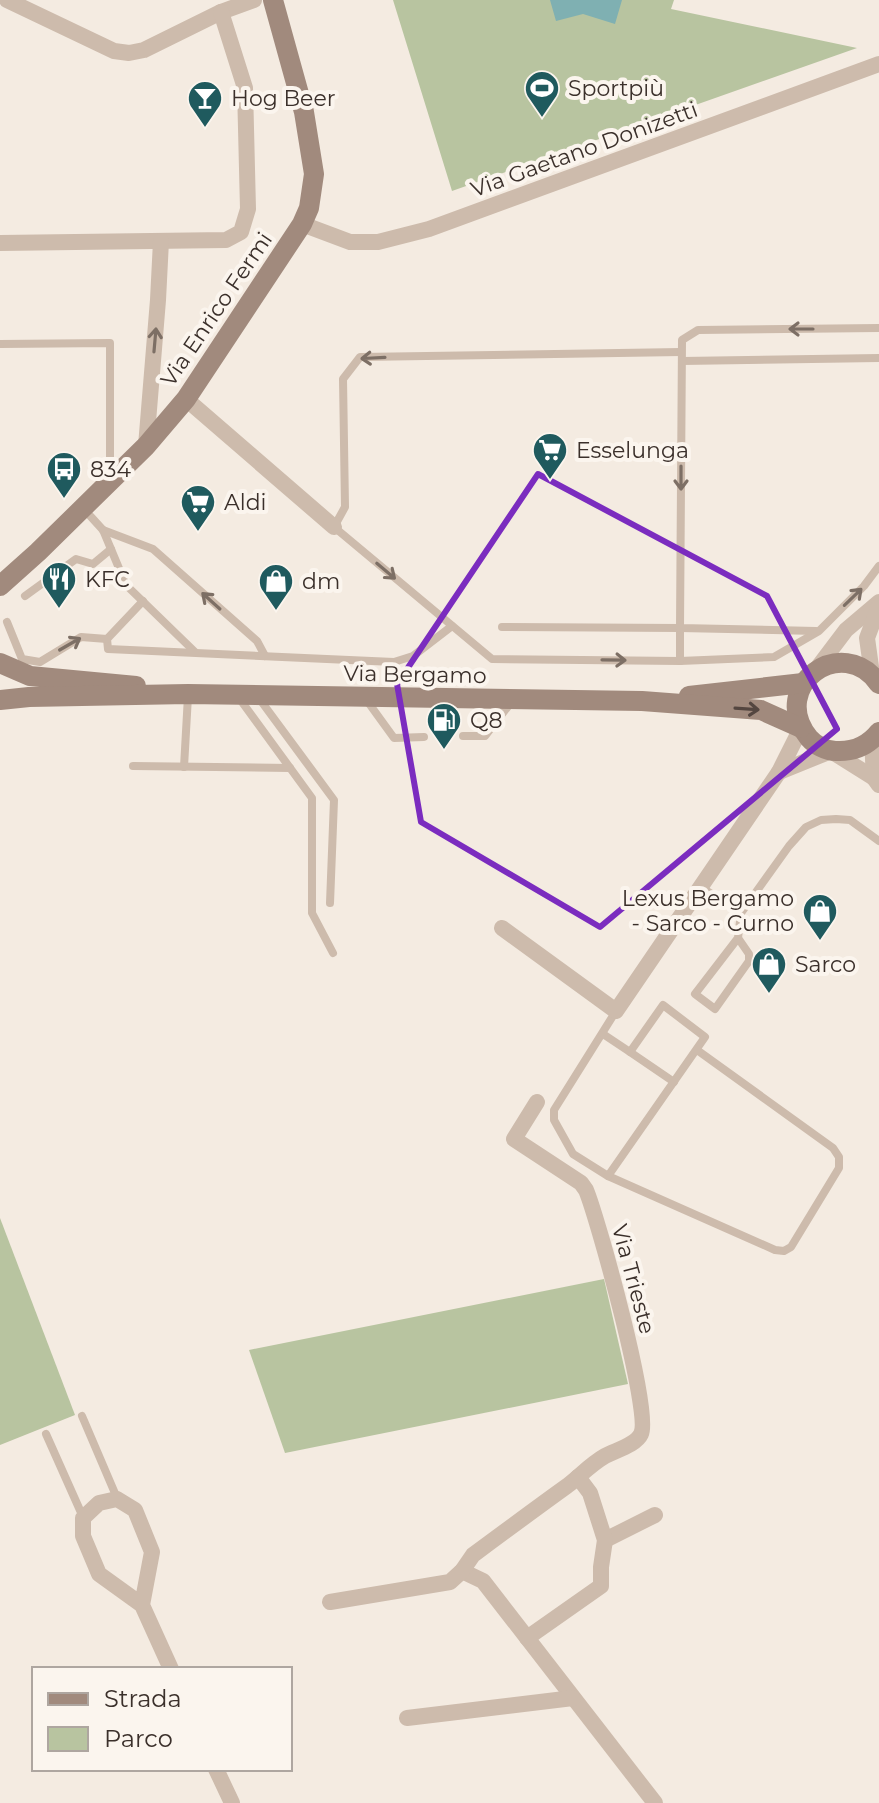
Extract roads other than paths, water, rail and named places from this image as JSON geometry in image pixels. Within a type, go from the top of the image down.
[{"type":"main road","name":"Via Enrico Fermi","points":[[2,587],[146,446],[186,399],[302,224],[309,208],[314,174],[304,112],[273,0]]},
{"type":"main road","name":"Via Bergamo","points":[[0,663],[30,676],[106,682],[188,694]]},
{"type":"main road","name":"Via Bergamo","points":[[642,701],[809,677],[834,663],[855,664],[876,679]]},
{"type":"main road","points":[[801,728],[796,713],[797,697],[809,677]]},
{"type":"main road","name":"Via Bergamo","points":[[0,700],[188,694],[642,701],[761,710],[801,728],[813,743],[831,751]]},
{"type":"main road","points":[[831,751],[853,751],[877,737]]},
{"type":"street","points":[[7,0],[114,51],[129,53],[144,50],[221,12],[254,0]]},
{"type":"street","name":"Via Enrico Fermi","points":[[0,243],[226,240],[241,232],[248,209],[245,88],[221,12]]},
{"type":"street","name":"Via Gaetano Donizetti","points":[[302,224],[350,242],[378,242],[429,229],[879,64]]},
{"type":"street","points":[[146,446],[161,241]]},
{"type":"street","points":[[186,399],[334,527]]},
{"type":"street","points":[[809,677],[846,630],[879,604]]},
{"type":"street","points":[[876,679],[867,638],[879,604]]},
{"type":"street","points":[[502,928],[616,1011],[779,772],[801,728]]},
{"type":"street","points":[[876,781],[877,737]]},
{"type":"street","points":[[779,772],[831,751],[876,781]]},
{"type":"street","name":"Via Trieste","points":[[330,1602],[450,1582],[473,1555],[596,1461],[641,1435],[643,1420],[637,1380],[611,1272],[586,1190],[581,1183],[514,1139],[537,1102]]},
{"type":"street","points":[[527,1638],[601,1586],[605,1540],[590,1493],[578,1477]]},
{"type":"street","points":[[142,1605],[152,1552],[135,1510],[117,1499],[99,1503],[83,1518],[83,1536],[99,1574],[142,1605],[170,1667]]},
{"type":"street","points":[[605,1540],[655,1515]]},
{"type":"street","points":[[462,1571],[483,1581],[655,1803]]},
{"type":"street","points":[[407,1718],[573,1698]]},
{"type":"street","points":[[217,1771],[232,1803]]},
{"type":"lane","points":[[680,661],[682,340],[698,330],[879,328]]},
{"type":"lane","points":[[0,344],[110,343],[109,482]]},
{"type":"lane","points":[[879,358],[360,357],[343,379],[345,507],[334,527],[492,659],[680,661],[774,657],[819,631],[864,586],[879,566]]},
{"type":"lane","points":[[83,508],[103,530],[126,585],[196,653]]},
{"type":"lane","points":[[103,530],[153,549],[257,641],[265,656]]},
{"type":"lane","points":[[25,596],[76,559],[93,564],[111,549]]},
{"type":"lane","points":[[143,601],[107,639],[108,649],[394,662],[413,656],[452,626]]},
{"type":"lane","points":[[7,622],[22,659],[40,662],[81,637],[107,639]]},
{"type":"lane","points":[[502,627],[819,631]]},
{"type":"lane","points":[[184,767],[188,694]]},
{"type":"lane","points":[[246,695],[312,798],[312,913],[333,953]]},
{"type":"lane","points":[[246,695],[334,800],[330,903]]},
{"type":"lane","points":[[365,697],[394,738],[424,737]]},
{"type":"lane","points":[[463,736],[485,736],[514,699]]},
{"type":"lane","points":[[133,766],[290,768]]},
{"type":"lane","points":[[738,938],[749,954],[749,961],[715,1009],[695,994],[738,938],[741,913],[806,827],[821,820],[850,820],[879,841]]},
{"type":"lane","points":[[701,887],[741,913]]},
{"type":"lane","points":[[608,1176],[705,1037],[663,1005],[630,1052]]},
{"type":"lane","points":[[616,1011],[554,1110],[554,1120],[573,1154],[608,1176],[775,1250],[784,1251],[791,1247],[839,1168],[839,1157],[833,1148],[697,1050]]},
{"type":"lane","points":[[603,1034],[674,1082]]},
{"type":"lane","points":[[82,1416],[117,1499]]},
{"type":"lane","points":[[46,1434],[83,1518]]},
{"type":"water","points":[[550,0],[622,0],[615,24],[583,14],[556,21]]},
{"type":"place","name":"Sportpiù","points":[[542,119]]},
{"type":"place","name":"Hog Beer","points":[[205,129]]},
{"type":"place","name":"Esselunga","points":[[550,481]]},
{"type":"place","name":"834","points":[[64,500]]},
{"type":"place","name":"Aldi","points":[[198,533]]},
{"type":"place","name":"KFC","points":[[59,610]]},
{"type":"place","name":"dm","points":[[276,612]]},
{"type":"place","name":"Q8","points":[[444,751]]},
{"type":"place","name":"Lexus Bergamo - Sarco - Curno","points":[[820,942]]},
{"type":"place","name":"Sarco","points":[[769,995]]}]
